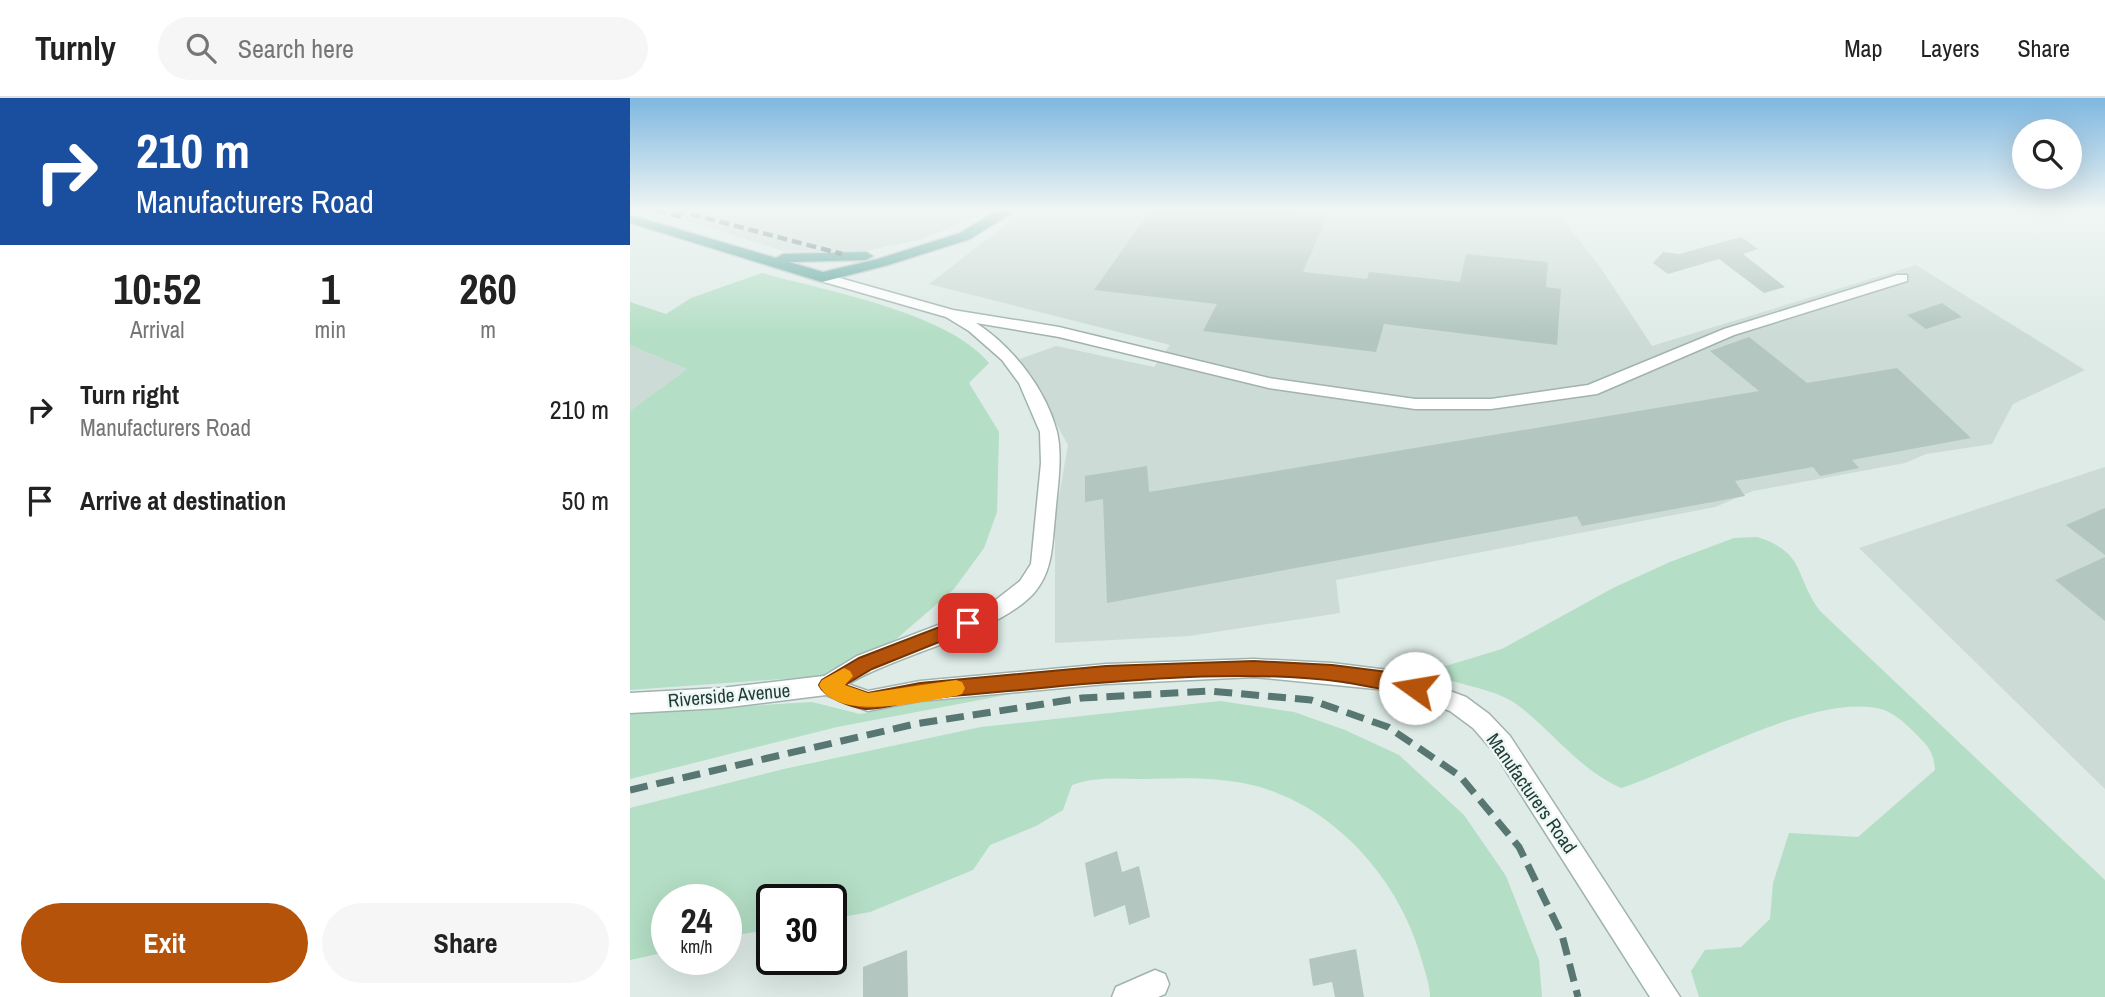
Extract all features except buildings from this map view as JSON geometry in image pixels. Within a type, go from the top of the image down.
[{"type":"main road","points":[[742,252],[822,277],[913,252]]},
{"type":"main road","points":[[762,258],[856,258],[894,252]]},
{"type":"street","points":[[822,277],[951,314],[1059,332],[1269,383],[1415,404],[1491,404],[1591,390],[1729,332],[1902,278]]},
{"type":"street","points":[[828,685],[865,663],[995,612],[1027,587],[1041,565],[1050,463],[1048,432],[1026,382],[1007,357],[974,328],[951,314]]},
{"type":"street","name":"Manufacturers Road","points":[[828,685],[854,698],[868,701],[920,691],[1106,674],[1254,668],[1332,673],[1396,681],[1434,694],[1458,704],[1481,721],[1502,744],[1665,997]]},
{"type":"street","name":"Riverside Avenue","points":[[630,703],[721,698],[828,685]]},
{"type":"street","points":[[1126,997],[1155,984]]},
{"type":"shaded area","points":[[971,252],[1588,252],[1652,346],[1916,265],[2085,370],[2013,404],[1992,444],[1926,454],[1905,463],[1753,491],[1715,507],[1336,580],[1340,613],[1189,636],[1055,643],[1055,519],[1068,445],[1020,359],[1056,346],[1154,367],[1170,345],[929,284]]},
{"type":"shaded area","points":[[630,345],[687,369],[630,411]]},
{"type":"shaded area","points":[[2105,467],[2105,789],[1859,548]]},
{"type":"green space","points":[[762,273],[851,296],[916,317],[970,345],[989,363],[969,383],[999,432],[997,512],[984,548],[954,589],[894,641],[822,676],[630,690],[630,411],[687,369],[630,345],[630,302],[666,314],[691,298]]},
{"type":"green space","points":[[1757,537],[1784,550],[1797,566],[1820,611],[2105,880],[2105,997],[1699,997],[1691,971],[1705,950],[1741,947],[1770,919],[1773,883],[1789,833],[1858,837],[1935,770],[1933,757],[1925,744],[1902,721],[1885,710],[1853,707],[1821,711],[1751,734],[1621,788],[1592,771],[1510,700],[1432,674],[1439,668],[1502,649],[1613,588],[1670,562],[1734,538]]},
{"type":"green space","points":[[1027,691],[837,727],[630,779],[630,713],[812,702],[860,714],[959,695]]},
{"type":"green space","points":[[1220,701],[1294,712],[1345,730],[1399,755],[1464,815],[1506,876],[1539,960],[1542,997],[1430,997],[1422,961],[1401,908],[1369,860],[1349,839],[1303,805],[1277,793],[1228,781],[1195,779],[1108,779],[1072,785],[1063,810],[1036,826],[990,845],[973,870],[870,912],[847,916],[847,884],[756,884],[756,932],[742,934],[742,884],[651,884],[651,955],[630,960],[630,808],[784,769],[981,727]]},
{"type":"railway","points":[[834,252],[842,254]]},
{"type":"railway","points":[[630,790],[915,724],[1082,698],[1209,691],[1311,700],[1388,727],[1460,776],[1519,847],[1562,935],[1578,997]]},
{"type":"slow traffic","points":[[844,676],[828,685],[854,698],[868,701],[920,691],[956,688]]},
{"type":"route","points":[[968,623],[865,663],[828,685],[854,698],[868,701],[920,691],[1106,674],[1254,668],[1332,673],[1396,681],[1415,688]]}]
